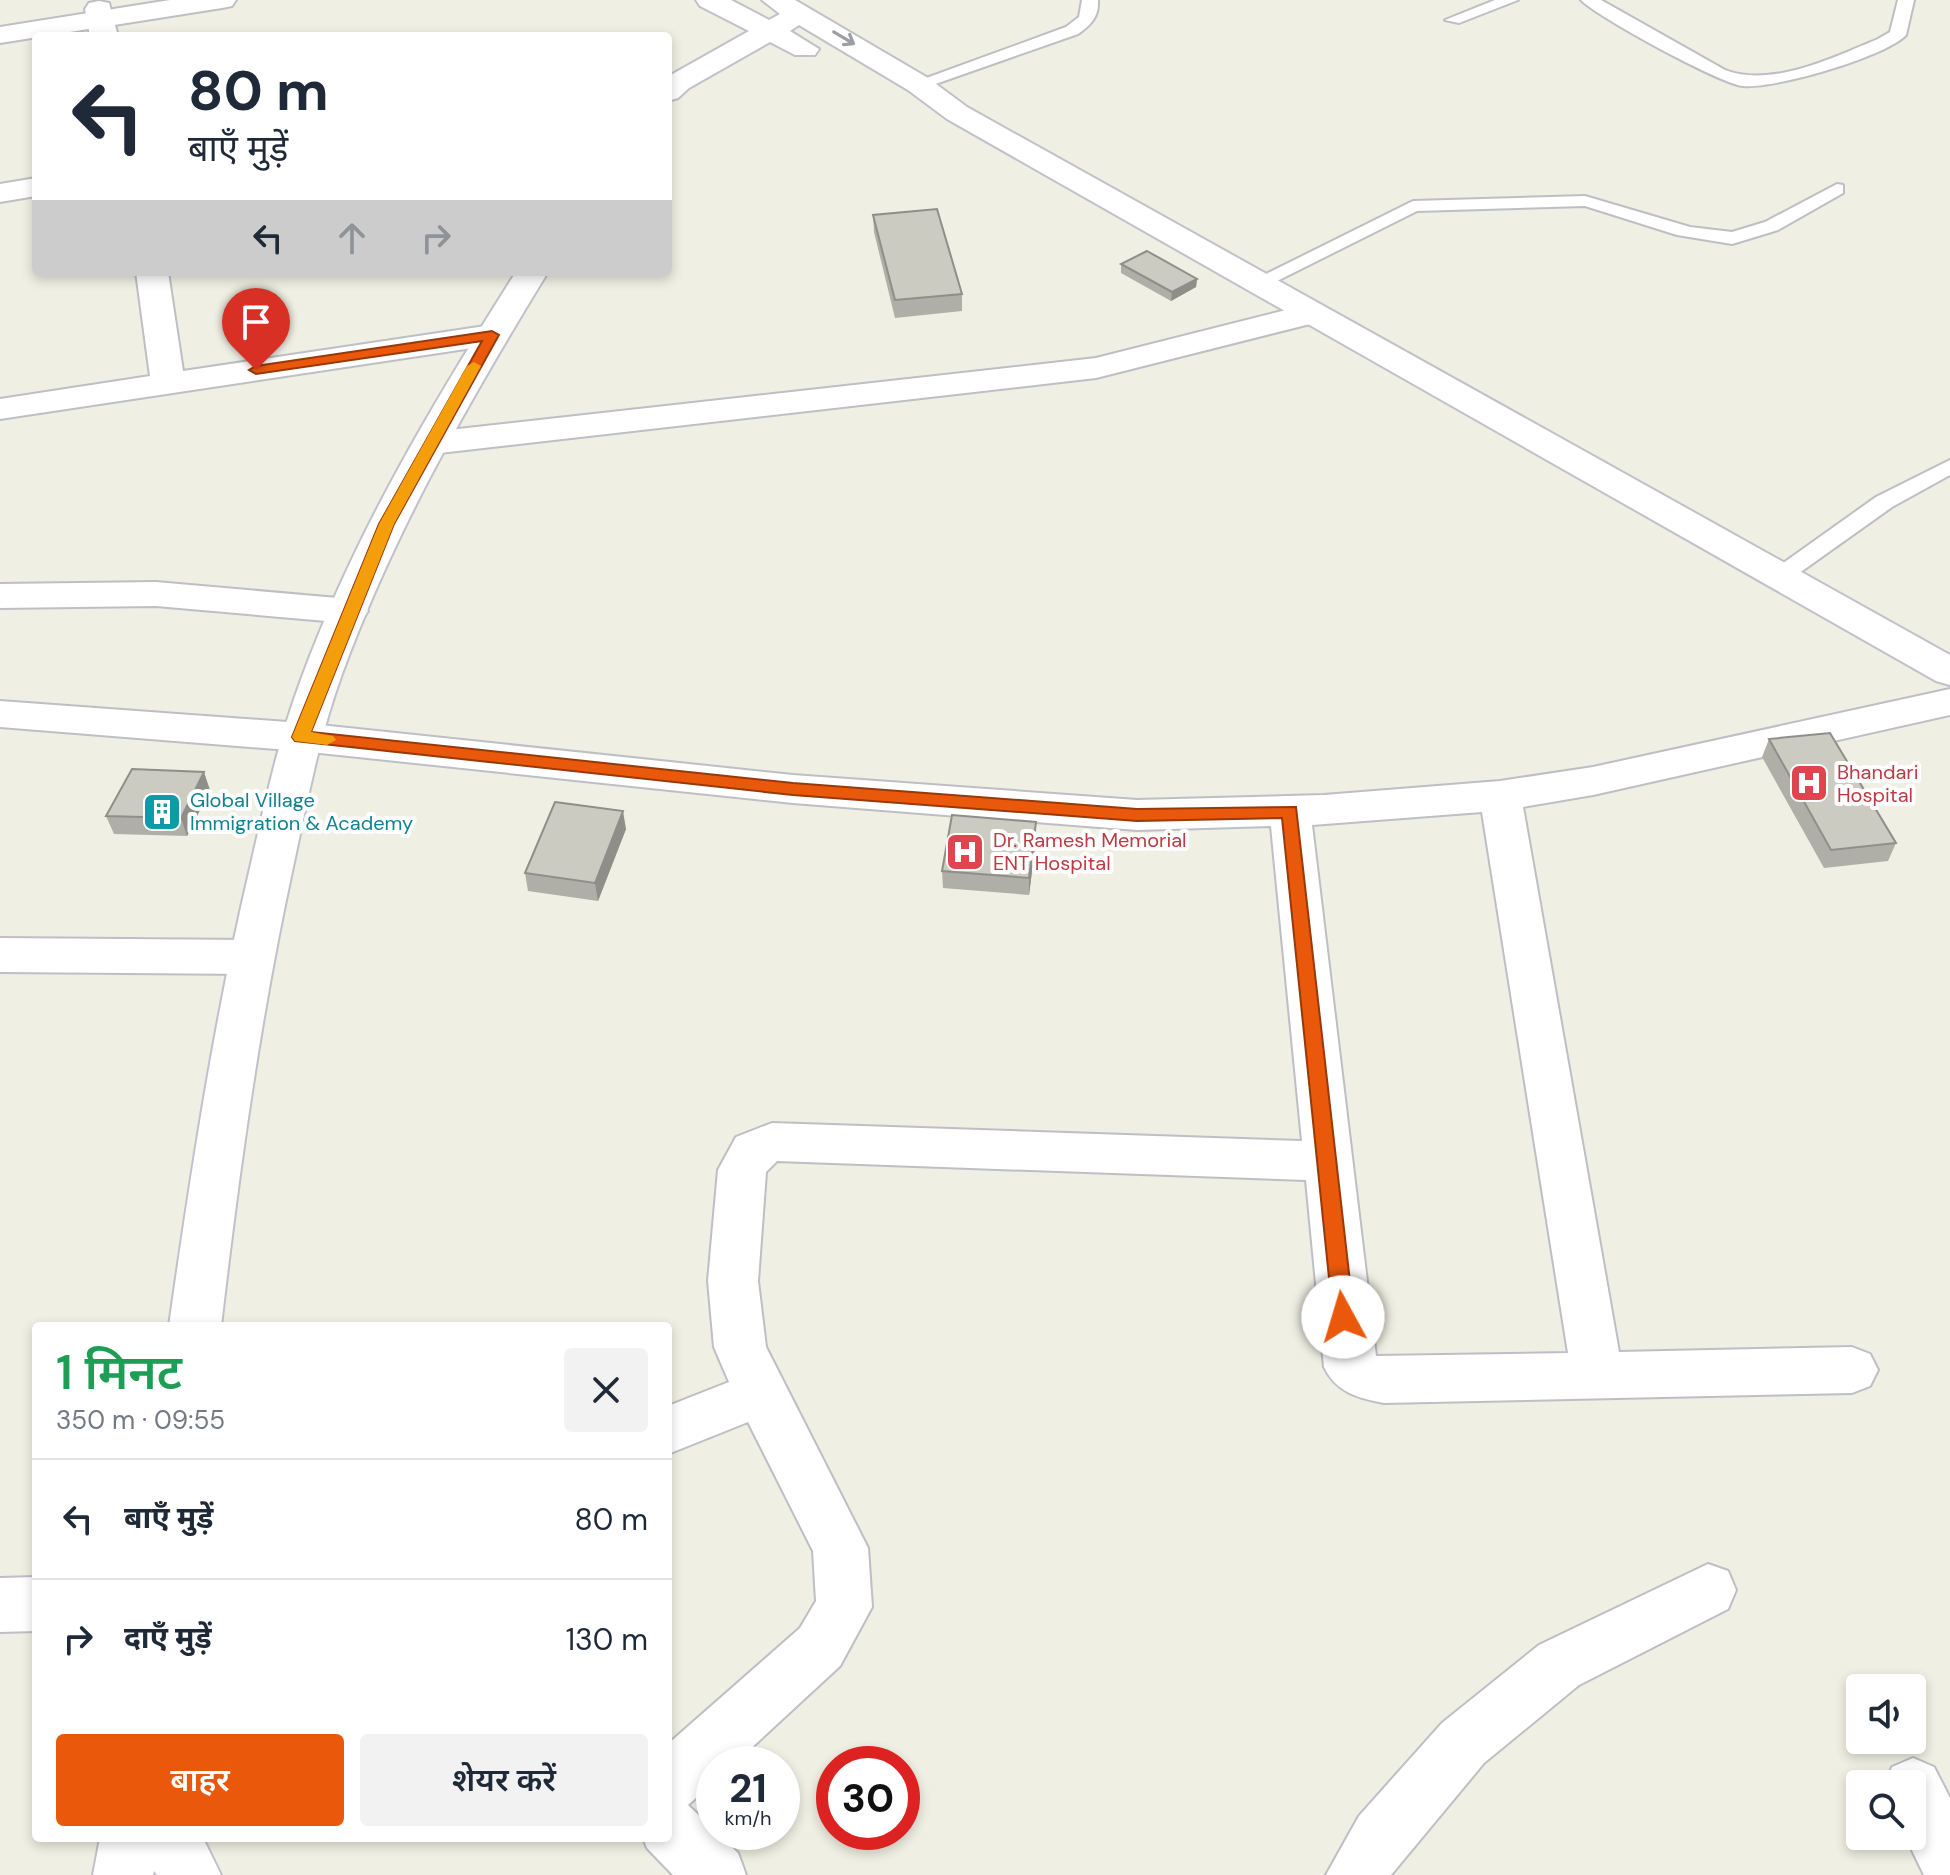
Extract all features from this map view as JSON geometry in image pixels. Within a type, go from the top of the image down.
[{"type":"street","points":[[0,25],[101,21],[156,0]]},
{"type":"street","points":[[0,35],[222,0]]},
{"type":"street","points":[[710,0],[771,30],[892,98],[957,113]]},
{"type":"street","points":[[776,0],[918,84],[957,113],[1950,672]]},
{"type":"street","points":[[672,88],[802,13]]},
{"type":"street","points":[[0,193],[32,188]]},
{"type":"street","points":[[153,276],[168,383]]},
{"type":"street","points":[[196,1322],[217,1152],[250,957],[301,737],[386,524],[492,335],[529,276]]},
{"type":"street","points":[[431,443],[1096,368],[1298,317]]},
{"type":"street","points":[[0,409],[492,335]]},
{"type":"street","points":[[0,596],[156,594],[349,611]]},
{"type":"street","points":[[0,714],[301,737],[808,791],[1137,815],[1290,812],[1500,796],[1593,781],[1950,702]]},
{"type":"street","points":[[1500,796],[1598,1378]]},
{"type":"street","points":[[1290,812],[1325,1161],[1350,1367],[1366,1377],[1384,1380],[1598,1378],[1852,1370]]},
{"type":"street","points":[[0,955],[250,957]]},
{"type":"street","points":[[672,1780],[820,1647],[844,1607],[845,1581],[840,1548],[760,1393],[740,1347],[733,1281],[742,1170],[753,1151],[772,1142],[1325,1161]]},
{"type":"street","points":[[672,1428],[760,1393]]},
{"type":"street","points":[[1356,1875],[1380,1837],[1463,1743],[1535,1684],[1559,1665],[1708,1590]]},
{"type":"street","points":[[0,1605],[32,1604]]},
{"type":"street","points":[[1926,1814],[1950,1862]]},
{"type":"street","points":[[672,1831],[716,1875]]},
{"type":"street","points":[[123,1875],[129,1842]]},
{"type":"street","points":[[171,1842],[191,1875]]},
{"type":"lane","points":[[918,84],[1050,40],[1083,24],[1091,10],[1090,0]]},
{"type":"lane","points":[[1453,20],[1510,0]]},
{"type":"lane","points":[[1589,0],[1719,74],[1743,81],[1771,79],[1880,45],[1898,35],[1906,0]]},
{"type":"lane","points":[[1258,283],[1413,206],[1430,203],[1517,204],[1567,198],[1619,209],[1716,238],[1734,238],[1752,234],[1837,189]]},
{"type":"lane","points":[[1780,576],[1884,502],[1950,466]]},
{"type":"building","points":[[937,209],[962,294],[895,300],[873,215]]},
{"type":"building","points":[[1147,251],[1197,279],[1172,292],[1121,264]]},
{"type":"building","points":[[1830,733],[1896,843],[1831,850],[1769,739]]},
{"type":"building","points":[[132,769],[204,772],[181,818],[106,816]]},
{"type":"building","points":[[555,802],[623,811],[595,883],[525,873]]},
{"type":"building","points":[[952,815],[1036,822],[1029,878],[942,871]]},
{"type":"slow traffic","points":[[327,740],[301,737],[349,611],[386,524],[474,366]]},
{"type":"place","name":"Bhandari Hospital","points":[[1809,783]]},
{"type":"place","name":"Global Village Immigration & Academy","points":[[162,812]]},
{"type":"place","name":"Dr. Ramesh Memorial ENT Hospital","points":[[965,852]]},
{"type":"route","points":[[256,370],[492,335],[386,524],[301,737],[793,789],[1137,815],[1290,812],[1343,1317]]}]
